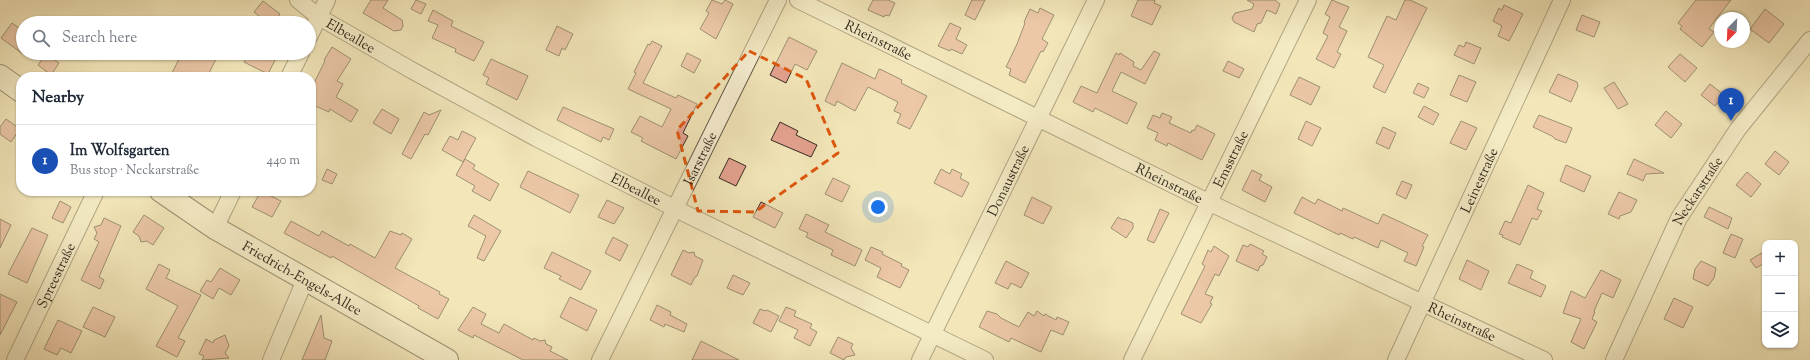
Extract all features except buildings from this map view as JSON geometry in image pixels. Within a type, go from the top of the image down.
[{"type":"street","name":"Elbeallee","points":[[298,0],[319,17],[502,120],[674,208],[985,360]]},
{"type":"street","points":[[316,23],[327,0]]},
{"type":"street","name":"Isarstraße","points":[[600,360],[778,0]]},
{"type":"street","name":"Rheinstraße","points":[[798,0],[1208,202],[1422,304],[1544,360]]},
{"type":"street","name":"Donaustraße","points":[[920,360],[1096,0]]},
{"type":"street","name":"Emsstraße","points":[[1132,360],[1308,0]]},
{"type":"street","name":"Leinestraße","points":[[1396,360],[1562,0]]},
{"type":"street","name":"Neckarstraße","points":[[1614,360],[1679,218],[1738,129],[1810,41]]},
{"type":"street","points":[[292,72],[298,60]]},
{"type":"street","points":[[0,76],[16,87]]},
{"type":"street","name":"Spreestraße","points":[[16,360],[94,196]]},
{"type":"street","name":"Friedrich-Engels-Allee","points":[[168,196],[215,228],[447,360]]},
{"type":"street","points":[[215,228],[231,196]]},
{"type":"street","points":[[271,360],[305,280]]},
{"type":"highlighted area","points":[[749,51],[806,79],[838,153],[755,212],[698,211],[677,130]]},
{"type":"place","name":"Im Wolfsgarten","points":[[1731,121]]}]
